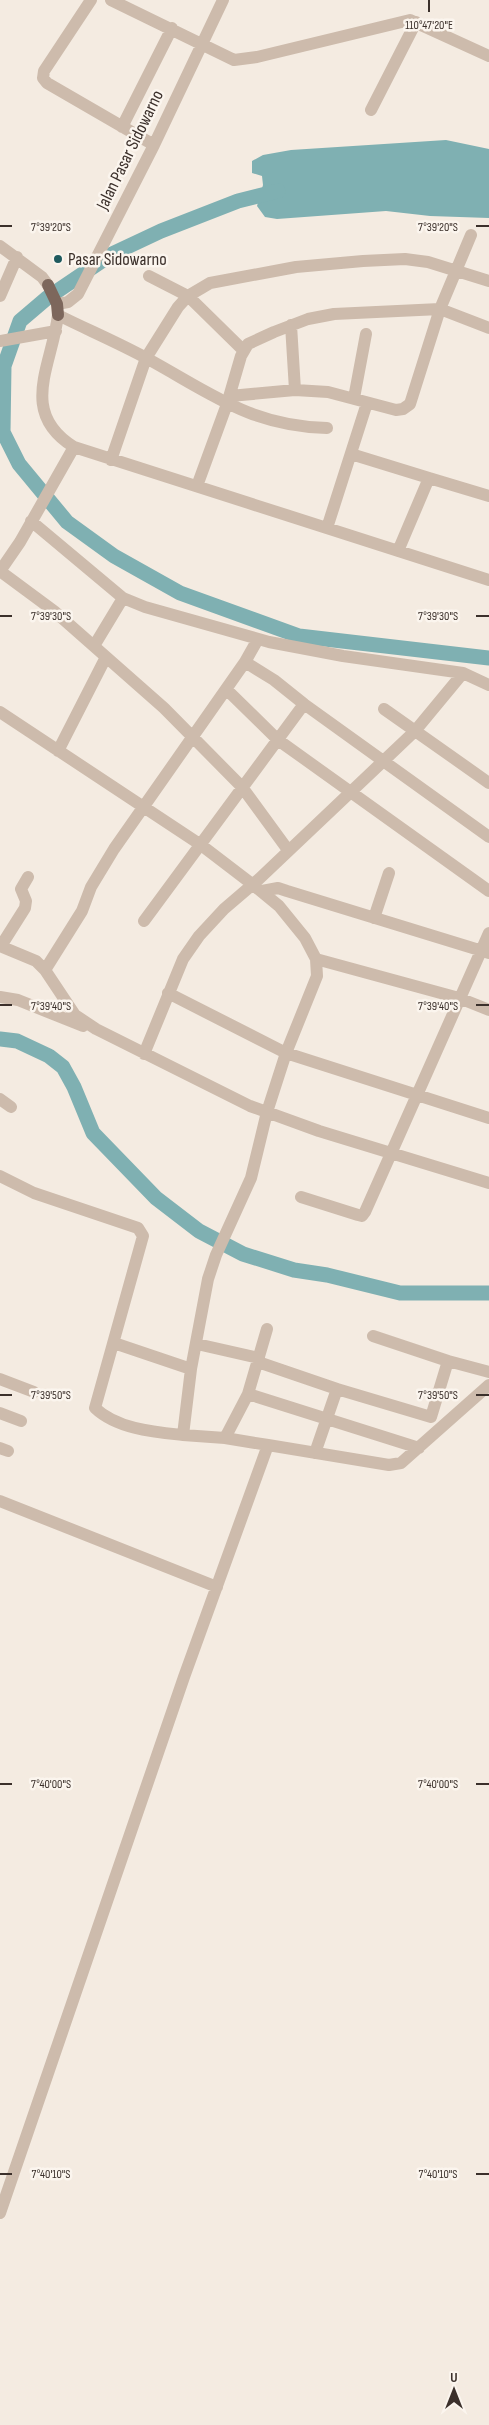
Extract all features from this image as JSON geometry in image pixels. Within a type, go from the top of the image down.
[{"type":"main road","points":[[48,285],[57,307]]},
{"type":"street","points":[[92,0],[44,71],[43,78],[47,84],[154,145]]},
{"type":"street","points":[[111,0],[172,28],[228,57],[242,60],[327,41],[399,22],[416,22],[489,56]]},
{"type":"street","name":"Jalan Pasar Sidowarno","points":[[57,307],[68,302],[78,294],[154,145],[223,0]]},
{"type":"street","points":[[371,110],[416,22]]},
{"type":"street","points":[[122,127],[172,28]]},
{"type":"street","points":[[228,400],[295,390],[328,392],[396,410],[403,409],[410,404],[440,309],[458,270],[471,235]]},
{"type":"street","points":[[0,246],[42,277],[48,285]]},
{"type":"street","points":[[0,296],[17,257]]},
{"type":"street","points":[[111,460],[146,358],[178,307],[188,296],[210,283],[242,276],[353,262],[412,260],[458,270],[489,281]]},
{"type":"street","points":[[149,276],[188,296],[243,350]]},
{"type":"street","points":[[327,428],[304,428],[251,416],[228,400],[146,358],[57,307],[56,331],[41,391],[43,408],[51,426],[62,440],[74,447],[111,460],[489,580]]},
{"type":"street","points":[[197,486],[228,400],[243,350],[254,341],[291,326],[334,314],[440,309],[489,328]]},
{"type":"street","points":[[291,326],[295,390]]},
{"type":"street","points":[[0,341],[56,331]]},
{"type":"street","points":[[354,398],[366,334]]},
{"type":"street","points":[[327,528],[367,403]]},
{"type":"street","points":[[74,447],[0,571],[54,611],[164,708],[242,787],[288,850]]},
{"type":"street","points":[[351,454],[489,496]]},
{"type":"street","points":[[398,551],[429,478]]},
{"type":"street","points":[[31,521],[123,598],[145,607],[258,639],[343,656],[462,673],[489,685]]},
{"type":"street","points":[[94,646],[123,598]]},
{"type":"street","points":[[45,970],[82,911],[91,887],[141,807],[245,662],[258,639]]},
{"type":"street","points":[[58,751],[106,657]]},
{"type":"street","points":[[245,662],[274,680],[304,704],[489,837]]},
{"type":"street","points":[[144,1054],[183,959],[199,936],[224,909],[257,888],[288,850],[414,731],[462,673]]},
{"type":"street","points":[[226,689],[278,740],[489,891]]},
{"type":"street","points":[[144,921],[304,704]]},
{"type":"street","points":[[384,709],[489,783]]},
{"type":"street","points":[[0,712],[201,845],[257,888],[290,918],[305,938],[316,959],[318,976],[286,1053],[266,1112],[251,1178],[216,1255],[208,1278],[191,1368],[183,1435]]},
{"type":"street","points":[[374,918],[389,873]]},
{"type":"street","points":[[28,877],[21,889],[26,900],[25,908],[0,946],[36,961],[45,970],[76,1015],[96,1029],[231,1098],[266,1112],[390,1154],[489,1183]]},
{"type":"street","points":[[257,888],[278,888],[485,952]]},
{"type":"street","points":[[301,1197],[362,1216],[459,998],[485,952],[489,933]]},
{"type":"street","points":[[316,959],[459,998],[489,1010]]},
{"type":"street","points":[[168,993],[286,1053],[489,1118]]},
{"type":"street","points":[[0,997],[18,1000],[82,1026],[96,1029]]},
{"type":"street","points":[[0,1176],[34,1193],[138,1228],[142,1231],[143,1236],[138,1255],[95,1408],[112,1419],[147,1431],[225,1438],[390,1465],[401,1463],[489,1385]]},
{"type":"street","points":[[225,1438],[248,1394],[267,1329]]},
{"type":"street","points":[[373,1336],[448,1361],[489,1372]]},
{"type":"street","points":[[114,1343],[191,1368]]},
{"type":"street","points":[[197,1344],[258,1360],[337,1389],[431,1417],[447,1424]]},
{"type":"street","points":[[431,1417],[448,1361]]},
{"type":"street","points":[[0,1379],[34,1392]]},
{"type":"street","points":[[315,1453],[337,1389]]},
{"type":"street","points":[[248,1394],[419,1448]]},
{"type":"street","points":[[0,1413],[21,1421]]},
{"type":"street","points":[[0,2213],[177,1695],[268,1445]]},
{"type":"street","points":[[0,1501],[217,1587]]},
{"type":"water","points":[[446,140],[489,149],[489,218],[430,216],[386,211],[277,219],[265,217],[257,206],[263,185],[262,176],[252,173],[252,161],[263,155],[291,150]]},
{"type":"waterway","points":[[278,191],[238,201],[161,231],[112,254],[47,298],[20,321],[4,366],[3,432],[19,464],[67,522],[114,556],[180,593],[299,636],[489,658]]},
{"type":"waterway","points":[[0,1039],[17,1041],[49,1056],[63,1067],[74,1087],[93,1133],[156,1198],[199,1231],[243,1254],[294,1270],[327,1275],[400,1293],[489,1293]]},
{"type":"place","name":"Pasar Sidowarno","points":[[58,259]]}]
